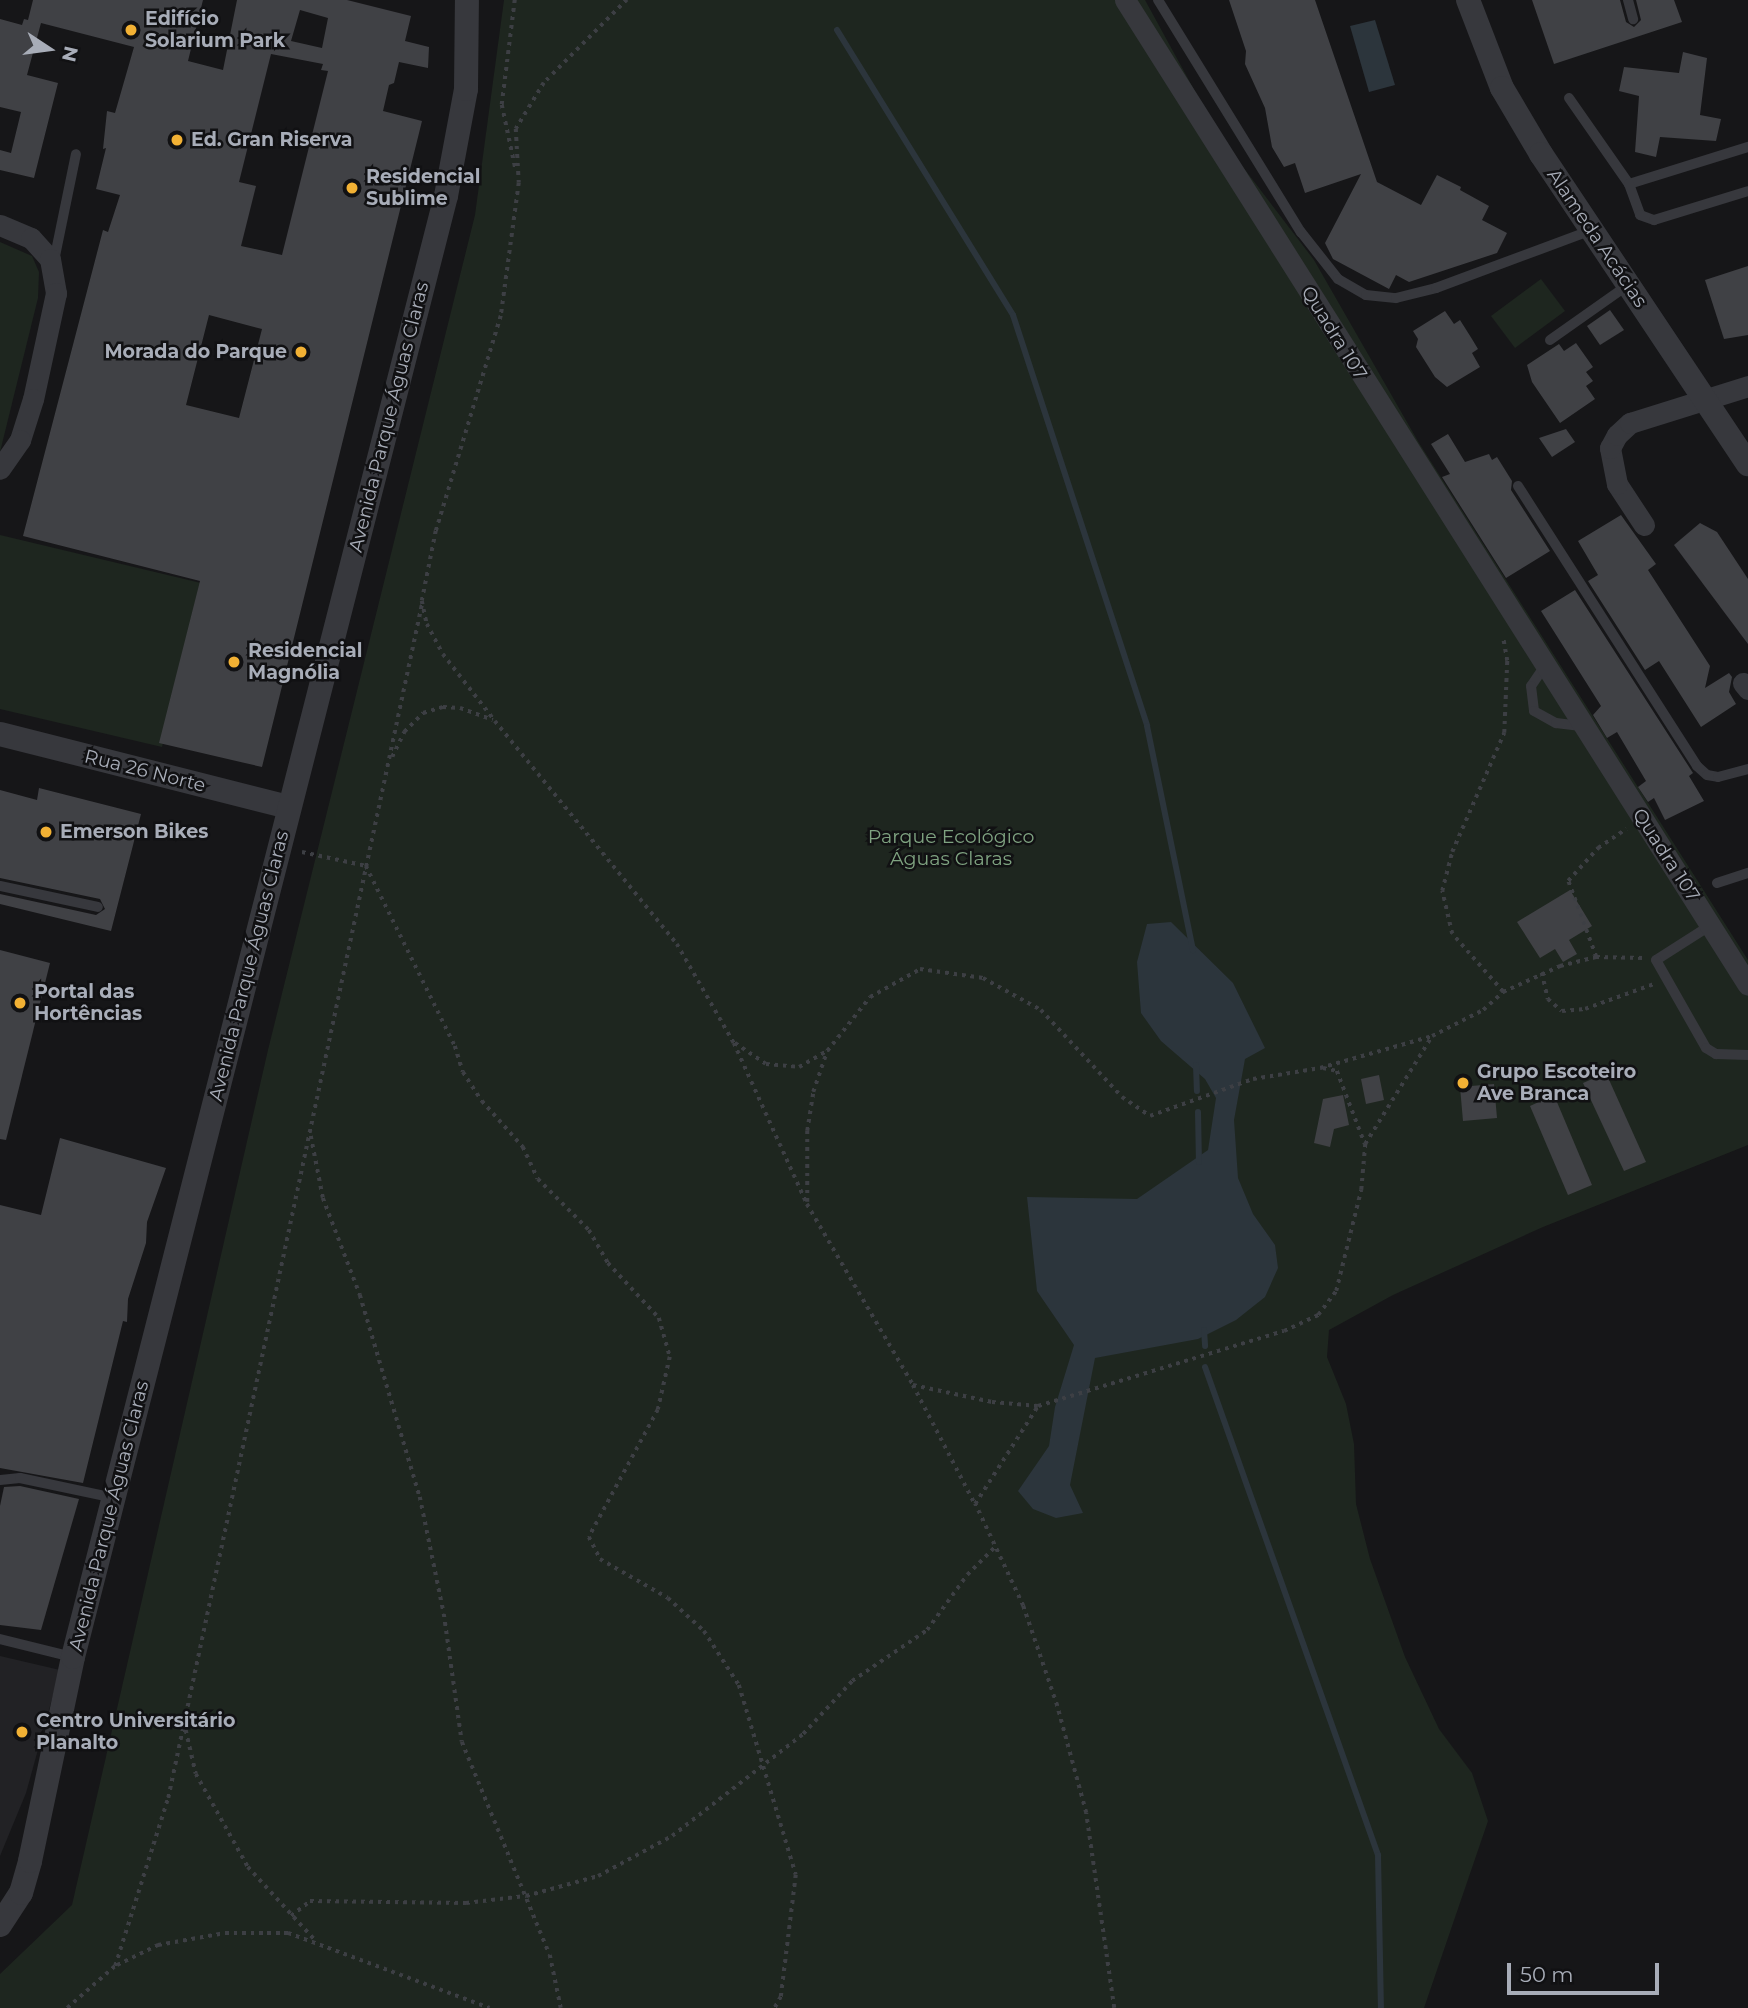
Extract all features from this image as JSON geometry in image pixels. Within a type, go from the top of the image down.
[{"type":"street","name":"Avenida Parque Águas Claras","points":[[0,1925],[21,1894],[30,1861],[73,1657],[446,195],[466,89],[467,0]]},
{"type":"street","name":"Quadra 107","points":[[1125,0],[1581,726],[1643,818],[1748,985]]},
{"type":"street","name":"Alameda Acácias","points":[[1468,0],[1502,88],[1592,230],[1748,464]]},
{"type":"street","points":[[0,225],[31,238],[50,259],[56,293],[33,399],[20,440],[0,469]]},
{"type":"street","points":[[1644,525],[1617,484],[1610,448],[1630,423],[1748,386]]},
{"type":"street","name":"Rua 26 Norte","points":[[0,734],[289,807]]},
{"type":"lane","points":[[1158,0],[1301,232],[1338,279],[1366,295],[1396,298],[1436,288],[1592,230]]},
{"type":"lane","points":[[1629,0],[1633,19]]},
{"type":"lane","points":[[1569,98],[1629,184],[1640,215],[1654,220],[1748,191]]},
{"type":"lane","points":[[1629,184],[1748,146]]},
{"type":"lane","points":[[51,270],[76,154]]},
{"type":"lane","points":[[1550,340],[1628,285]]},
{"type":"lane","points":[[1518,486],[1698,766],[1707,775],[1718,777],[1748,769]]},
{"type":"lane","points":[[1544,667],[1531,686],[1534,711],[1556,723],[1581,726]]},
{"type":"lane","points":[[1717,883],[1748,873]]},
{"type":"lane","points":[[0,886],[98,907]]},
{"type":"lane","points":[[1711,925],[1656,960],[1706,1048],[1716,1054],[1748,1055]]},
{"type":"lane","points":[[0,1480],[20,1478],[114,1498]]},
{"type":"lane","points":[[0,1639],[73,1657]]},
{"type":"path","points":[[515,0],[502,104],[519,183]]},
{"type":"path","points":[[115,1966],[168,1798],[422,601],[461,441],[501,316],[519,183],[516,128],[544,83],[627,0]]},
{"type":"path","points":[[422,601],[427,624],[443,654],[677,944],[734,1042],[807,1204],[913,1385],[996,1546],[1023,1606],[1057,1706],[1086,1813],[1114,2008]]},
{"type":"path","points":[[1502,636],[1507,661],[1504,733],[1452,852],[1442,891],[1452,933],[1503,992]]},
{"type":"path","points":[[388,765],[404,732],[423,713],[443,707],[460,708],[495,721]]},
{"type":"path","points":[[1596,957],[1568,881],[1598,848],[1643,818]]},
{"type":"path","points":[[279,848],[366,866]]},
{"type":"path","points":[[366,866],[402,946],[455,1046],[463,1072],[482,1101],[523,1147],[538,1179],[589,1230],[608,1263],[659,1318],[670,1357],[658,1410],[589,1537],[600,1559],[668,1598],[704,1631],[739,1685],[796,1875],[781,1997],[775,2008]]},
{"type":"path","points":[[734,1042],[766,1065],[799,1067],[827,1051],[870,997],[920,969],[983,978],[1041,1010],[1122,1097],[1150,1116],[1253,1079],[1320,1068],[1432,1036],[1483,1010],[1503,992],[1542,973],[1596,957],[1630,955],[1656,960]]},
{"type":"path","points":[[1542,973],[1548,999],[1562,1010],[1585,1009],[1665,980]]},
{"type":"path","points":[[1365,1144],[1432,1036]]},
{"type":"path","points":[[807,1204],[807,1131],[827,1051]]},
{"type":"path","points":[[975,1504],[1038,1406],[1048,1400],[1098,1389],[1252,1342],[1318,1315],[1336,1291],[1361,1190],[1365,1144],[1337,1071],[1320,1068]]},
{"type":"path","points":[[311,1131],[323,1198],[360,1295],[420,1497],[444,1615],[462,1742],[550,1955],[561,2008]]},
{"type":"path","points":[[913,1385],[992,1402],[1038,1406]]},
{"type":"path","points":[[291,1916],[310,1901],[466,1903],[526,1896],[598,1876],[672,1836],[803,1734],[852,1681],[927,1630],[967,1575],[996,1546]]},
{"type":"path","points":[[184,1716],[186,1746],[196,1774],[248,1867],[314,1939]]},
{"type":"path","points":[[67,2008],[115,1966],[158,1945],[225,1933],[288,1933],[314,1939],[490,2008]]},
{"type":"shaded area","points":[[1375,20],[1395,85],[1369,92],[1350,26]]},
{"type":"shaded area","points":[[1171,922],[1233,983],[1265,1048],[1245,1059],[1234,1120],[1238,1178],[1253,1214],[1275,1245],[1278,1268],[1265,1297],[1236,1320],[1198,1339],[1095,1358],[1070,1485],[1083,1513],[1056,1518],[1033,1509],[1018,1491],[1049,1446],[1055,1407],[1074,1345],[1037,1291],[1027,1197],[1137,1199],[1208,1150],[1216,1098],[1205,1079],[1161,1041],[1141,1013],[1137,962],[1147,924]]},
{"type":"shaded area","name":"Centro Universitário Planalto","points":[[0,1656],[60,1670],[26,1793],[0,1856]]},
{"type":"green space","name":"Parque Ecológico Águas Claras","points":[[504,0],[1145,0],[1220,137],[1314,260],[1419,443],[1748,960],[1748,1145],[1543,1227],[1393,1295],[1329,1330],[1327,1357],[1346,1404],[1354,1444],[1356,1504],[1370,1559],[1405,1657],[1439,1729],[1472,1773],[1488,1821],[1424,2008],[0,2008],[0,1974],[72,1905],[268,1050],[475,215]]},
{"type":"green space","points":[[0,242],[32,256],[39,272],[38,298],[0,452]]},
{"type":"green space","points":[[1541,279],[1565,311],[1515,348],[1491,316]]},
{"type":"green space","points":[[0,535],[201,583],[162,747],[0,709]]},
{"type":"building","points":[[33,0],[203,0],[188,61],[223,70],[237,0],[347,0],[411,16],[405,41],[429,47],[428,68],[399,62],[394,83],[389,85],[383,111],[422,121],[262,767],[159,743],[200,581],[23,536],[103,230],[108,232],[120,195],[96,189],[106,148],[103,149],[107,111],[115,113],[134,47],[41,23],[27,75],[58,83],[34,178],[0,170],[0,150],[11,153],[21,112],[0,107],[0,19],[22,25],[24,19],[28,20]],"holes":[[[300,10],[328,18],[322,48],[291,41]],[[271,54],[323,64],[321,70],[328,71],[282,255],[241,246],[256,186],[239,182]],[[209,315],[262,329],[239,418],[186,405]]]},
{"type":"building","points":[[1229,0],[1315,0],[1377,182],[1421,205],[1437,175],[1461,187],[1460,190],[1489,206],[1482,220],[1507,233],[1497,253],[1409,282],[1396,275],[1389,289],[1333,259],[1325,243],[1361,174],[1305,193],[1295,163],[1284,167],[1272,147],[1265,108],[1245,64],[1246,51]]},
{"type":"building","points":[[1532,0],[1620,0],[1626,22],[1634,27],[1641,20],[1636,0],[1674,0],[1682,22],[1554,64]]},
{"type":"building","points":[[1683,52],[1707,58],[1700,115],[1721,119],[1716,141],[1660,137],[1656,157],[1635,152],[1639,96],[1619,91],[1624,67],[1679,73]]},
{"type":"building","points":[[1748,266],[1748,335],[1724,339],[1705,280]]},
{"type":"building","points":[[1610,310],[1624,330],[1600,345],[1587,326]]},
{"type":"building","points":[[1445,311],[1454,324],[1460,320],[1472,339],[1478,349],[1472,353],[1480,367],[1447,387],[1435,377],[1416,347],[1418,339],[1413,331]]},
{"type":"building","points":[[1576,343],[1593,367],[1586,372],[1593,381],[1586,386],[1595,399],[1560,423],[1532,382],[1527,365],[1559,344],[1564,351]]},
{"type":"building","points":[[1566,429],[1575,442],[1552,457],[1539,438]]},
{"type":"building","points":[[1448,434],[1465,462],[1489,454],[1492,460],[1497,457],[1512,481],[1511,490],[1550,551],[1506,578],[1442,477],[1450,474],[1431,444]]},
{"type":"building","points":[[1621,515],[1656,564],[1648,570],[1710,666],[1705,688],[1729,673],[1732,677],[1729,692],[1736,704],[1701,727],[1659,661],[1645,670],[1588,581],[1598,575],[1578,541]]},
{"type":"building","points":[[1700,523],[1717,532],[1748,579],[1748,644],[1674,545]]},
{"type":"building","points":[[1575,590],[1693,773],[1689,776],[1704,801],[1665,820],[1654,798],[1648,802],[1638,787],[1646,781],[1617,732],[1607,738],[1593,715],[1601,706],[1541,611]]},
{"type":"building","points":[[39,788],[141,814],[111,931],[0,904],[0,894],[96,915],[105,909],[100,899],[0,878],[0,790],[37,800]]},
{"type":"building","points":[[1570,890],[1592,926],[1569,940],[1577,954],[1563,962],[1555,949],[1540,958],[1517,922]]},
{"type":"building","name":"Portal das Hortências","points":[[0,950],[50,963],[6,1140],[0,1139]]},
{"type":"building","points":[[1606,1073],[1646,1162],[1624,1171],[1583,1083]]},
{"type":"building","points":[[1379,1075],[1384,1100],[1366,1104],[1361,1079]]},
{"type":"building","points":[[1494,1084],[1497,1118],[1463,1121],[1460,1087]]},
{"type":"building","points":[[1343,1095],[1349,1125],[1334,1129],[1330,1147],[1314,1143],[1323,1099]]},
{"type":"building","points":[[1554,1095],[1592,1185],[1568,1195],[1530,1106]]},
{"type":"building","points":[[60,1138],[166,1168],[147,1222],[146,1243],[128,1299],[127,1322],[123,1321],[83,1483],[0,1468],[0,1205],[41,1215]]},
{"type":"building","points":[[20,1486],[79,1499],[41,1630],[0,1625],[0,1506],[4,1487]]},
{"type":"waterway","points":[[837,30],[1013,315],[1147,726],[1193,950]]},
{"type":"waterway","points":[[1196,1065],[1197,1091]]},
{"type":"waterway","points":[[1198,1112],[1199,1162]]},
{"type":"waterway","points":[[1204,1330],[1205,1346]]},
{"type":"waterway","points":[[1205,1367],[1378,1855],[1381,2008]]},
{"type":"place","name":"Edifício Solarium Park","points":[[131,30]]},
{"type":"place","name":"Ed. Gran Riserva","points":[[177,140]]},
{"type":"place","name":"Residencial Sublime","points":[[352,188]]},
{"type":"place","name":"Morada do Parque","points":[[301,352]]},
{"type":"place","name":"Residencial Magnólia","points":[[234,662]]},
{"type":"place","name":"Emerson Bikes","points":[[46,832]]},
{"type":"place","name":"Portal das Hortências","points":[[20,1003]]},
{"type":"place","name":"Grupo Escoteiro Ave Branca","points":[[1463,1083]]},
{"type":"place","name":"Centro Universitário Planalto","points":[[22,1732]]}]
